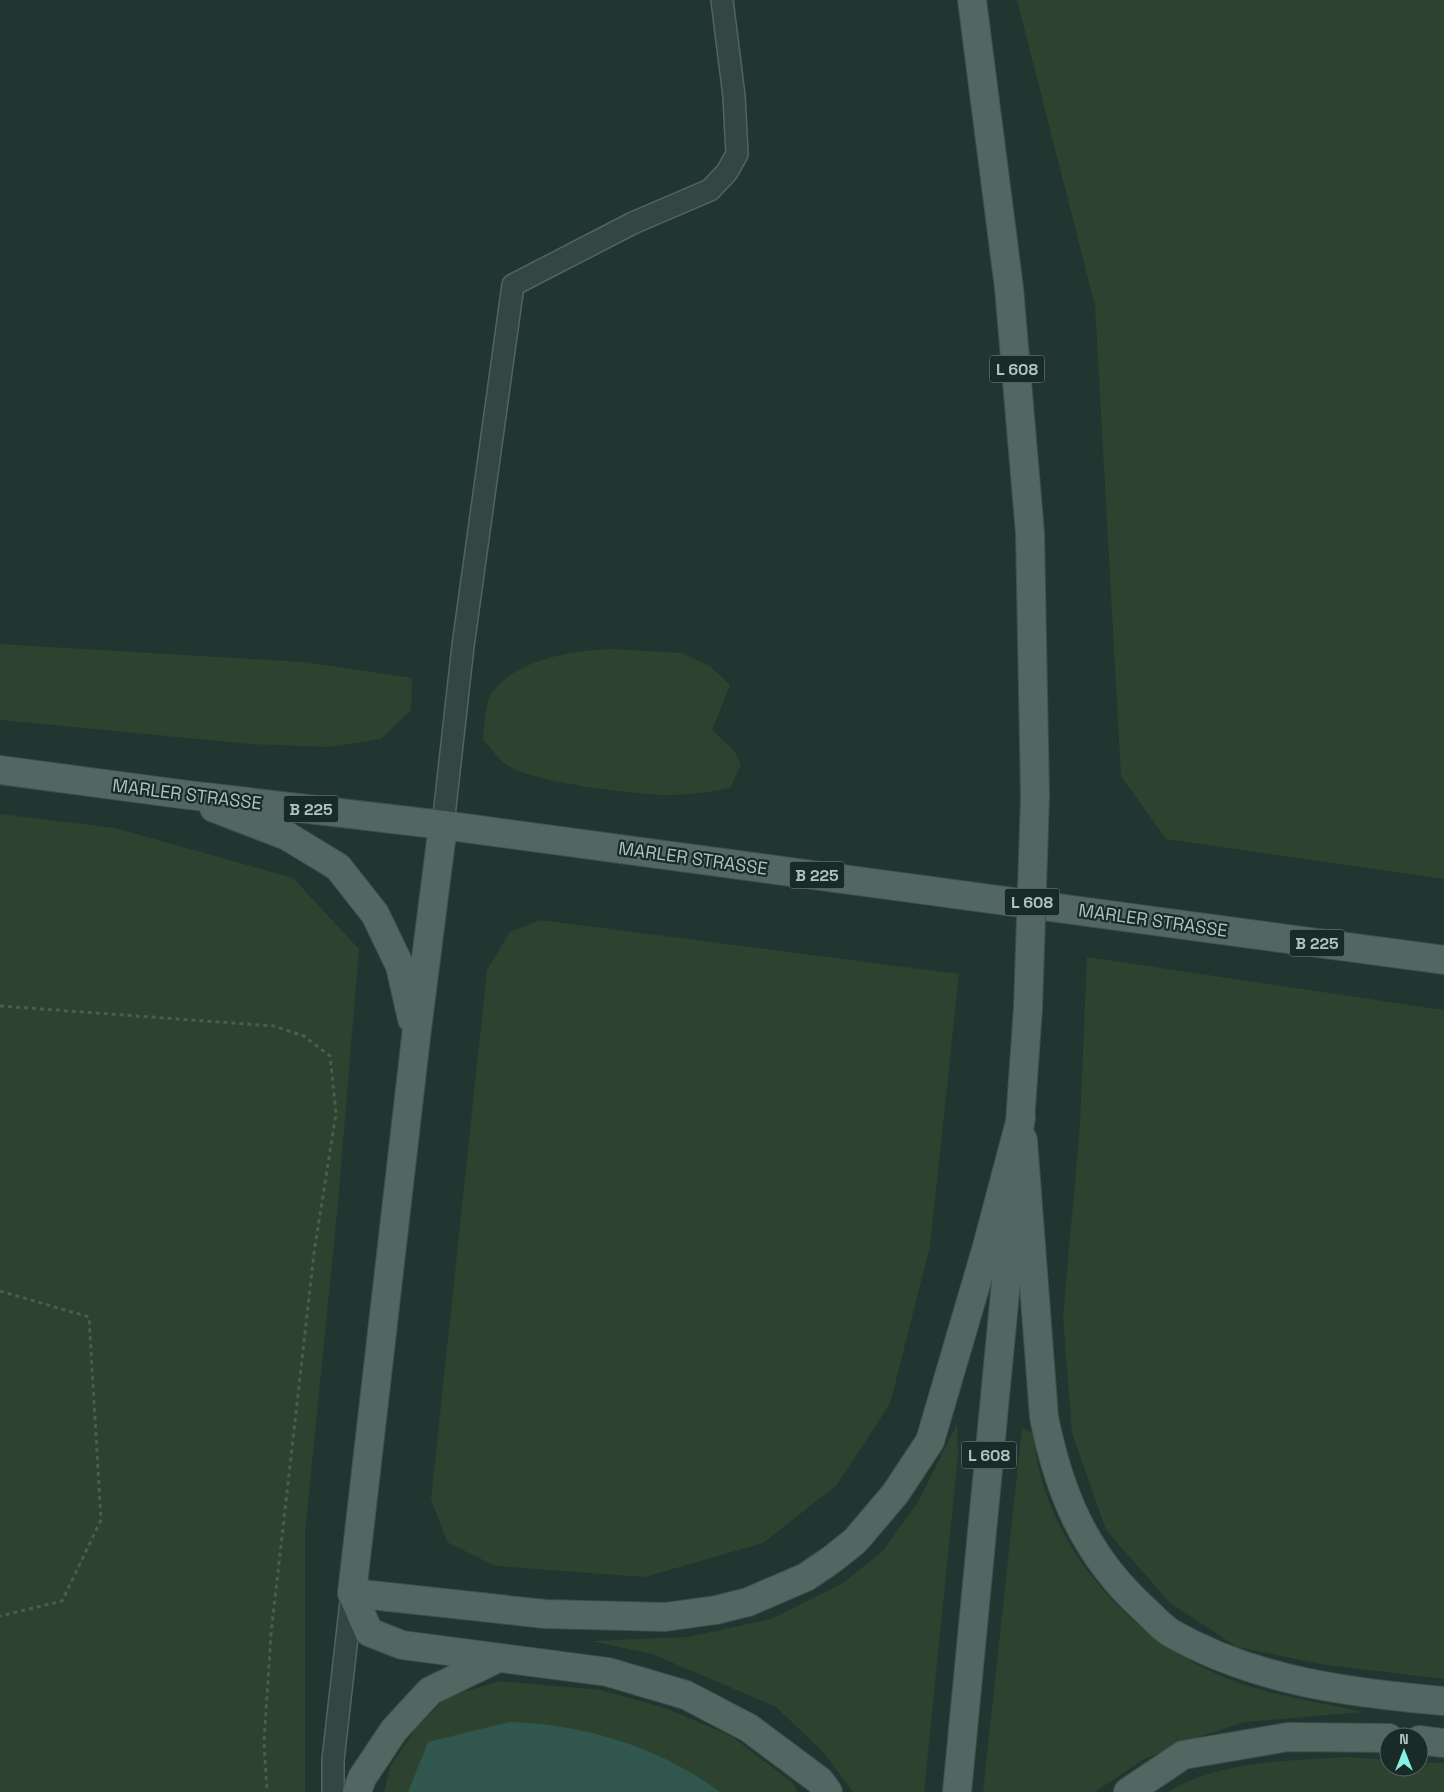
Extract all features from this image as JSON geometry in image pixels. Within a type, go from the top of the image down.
[{"type":"main road","name":"L 608","points":[[957,1792],[1021,1118],[1028,1008],[1035,796],[1030,533],[1022,427],[1000,207],[972,0]]},
{"type":"main road","name":"MARLER STRASSE","points":[[0,770],[180,794],[443,825],[1444,960]]},
{"type":"main road","points":[[180,794],[287,836],[338,867],[375,914],[400,966],[416,1037]]},
{"type":"main road","points":[[443,825],[416,1037],[352,1593],[369,1632],[402,1645],[496,1659],[608,1672],[686,1696],[749,1728],[820,1781],[828,1792]]},
{"type":"main road","points":[[352,1593],[546,1614],[665,1617],[716,1610],[748,1602],[806,1577],[831,1560],[855,1540],[896,1494],[930,1441],[986,1250],[1021,1118]]},
{"type":"main road","points":[[1021,1118],[1044,1417],[1060,1479],[1084,1538],[1123,1590],[1169,1632],[1227,1660],[1289,1680],[1375,1695],[1444,1701]]},
{"type":"main road","points":[[357,1792],[362,1778],[394,1730],[430,1691],[496,1659]]},
{"type":"main road","points":[[1128,1792],[1183,1756],[1288,1737],[1379,1738]]},
{"type":"main road","points":[[1429,1741],[1444,1743]]},
{"type":"lane","points":[[443,825],[463,646],[513,285],[633,223],[710,190],[727,172],[738,154],[734,96],[722,0]]},
{"type":"lane","points":[[333,1792],[334,1760],[352,1593]]},
{"type":"path","points":[[0,1006],[274,1026],[304,1036],[330,1056],[336,1113],[314,1253],[271,1634],[264,1742],[267,1792]]},
{"type":"path","points":[[0,1291],[89,1317],[101,1520],[62,1600],[0,1616]]},
{"type":"shaded area","points":[[1017,0],[1444,0],[1444,879],[1166,839],[1121,776],[1095,306]]},
{"type":"shaded area","points":[[0,644],[304,662],[412,678],[411,710],[381,739],[330,747],[250,744],[0,720]]},
{"type":"shaded area","points":[[613,649],[682,653],[710,666],[730,685],[712,730],[735,752],[741,765],[730,788],[700,793],[669,795],[634,793],[560,782],[519,771],[507,765],[483,740],[489,698],[502,682],[515,672],[546,659],[564,654]]},
{"type":"shaded area","points":[[0,814],[115,828],[293,878],[359,949],[338,1203],[305,1532],[305,1792],[0,1792]]},
{"type":"shaded area","points":[[540,920],[959,974],[930,1246],[890,1404],[836,1486],[763,1543],[645,1577],[495,1566],[447,1542],[431,1499],[487,970],[510,932]]},
{"type":"shaded area","points":[[1087,957],[1444,1010],[1444,1679],[1326,1665],[1237,1647],[1170,1603],[1106,1530],[1072,1433],[1063,1316],[1080,1125]]},
{"type":"shaded area","points":[[957,1424],[958,1456],[924,1792],[853,1792],[824,1753],[776,1707],[652,1654],[591,1641],[688,1637],[771,1619],[841,1584],[882,1552],[918,1502]]},
{"type":"shaded area","points":[[1022,1428],[1032,1433],[1043,1485],[1057,1520],[1075,1553],[1098,1583],[1124,1611],[1152,1636],[1184,1657],[1217,1674],[1252,1687],[1293,1698],[1363,1712],[1245,1722],[1198,1737],[1144,1759],[1095,1792],[983,1792]]},
{"type":"shaded area","points":[[500,1681],[601,1690],[665,1708],[731,1736],[792,1782],[798,1792],[384,1792],[390,1767],[416,1728],[447,1697]]},
{"type":"shaded area","points":[[509,1722],[565,1727],[620,1741],[672,1762],[720,1792],[408,1792],[428,1742]]},
{"type":"shaded area","points":[[1346,1757],[1379,1759],[1379,1777],[1429,1777],[1429,1762],[1444,1763],[1444,1792],[1168,1792],[1188,1781],[1210,1774],[1232,1768],[1277,1761]]}]
